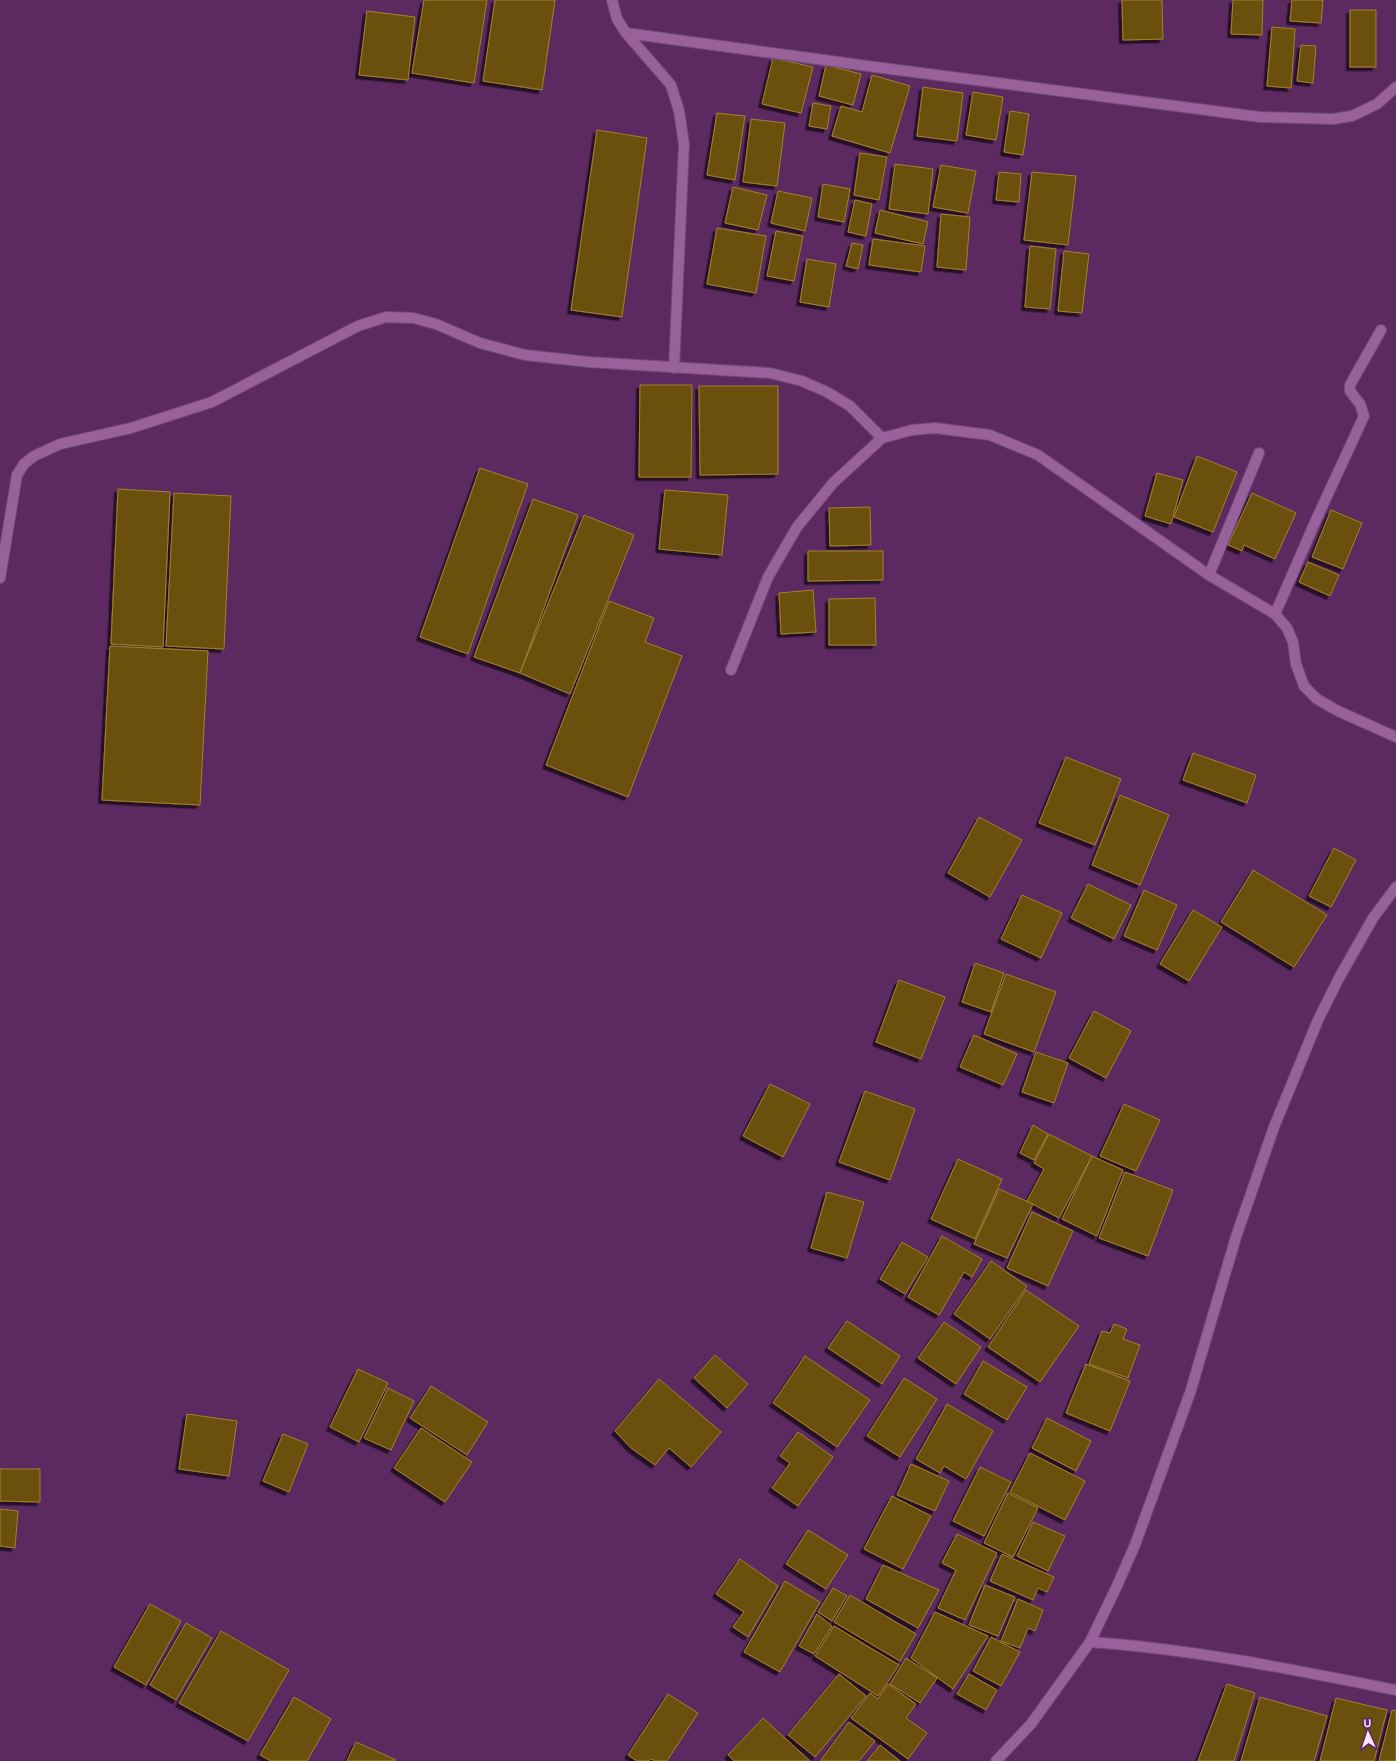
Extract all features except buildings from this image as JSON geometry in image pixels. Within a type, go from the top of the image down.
[{"type":"street","points":[[612,0],[617,19],[626,33],[671,85],[679,111],[684,144],[674,368]]},
{"type":"street","points":[[626,33],[874,68],[1260,117],[1333,119],[1352,116],[1377,104],[1396,87]]},
{"type":"street","points":[[0,578],[17,475],[24,464],[34,456],[60,444],[131,428],[212,402],[358,326],[386,317],[413,318],[436,324],[480,343],[525,355],[589,362],[770,373],[802,381],[827,392],[850,406],[882,438]]},
{"type":"street","points":[[1275,614],[1364,416],[1360,404],[1350,391],[1350,385],[1381,330]]},
{"type":"street","points":[[731,670],[768,577],[797,527],[833,483],[882,438],[912,430],[935,428],[990,435],[1038,456],[1209,575],[1275,614],[1287,628],[1293,642],[1296,664],[1304,686],[1317,699],[1338,711],[1396,736]]},
{"type":"street","points":[[1209,575],[1259,453]]},
{"type":"street","points":[[996,1761],[1031,1724],[1090,1642],[1116,1588],[1135,1545],[1190,1393],[1236,1237],[1274,1127],[1318,1020],[1373,918],[1396,886]]},
{"type":"street","points":[[1090,1642],[1198,1654],[1271,1665],[1396,1690]]}]
